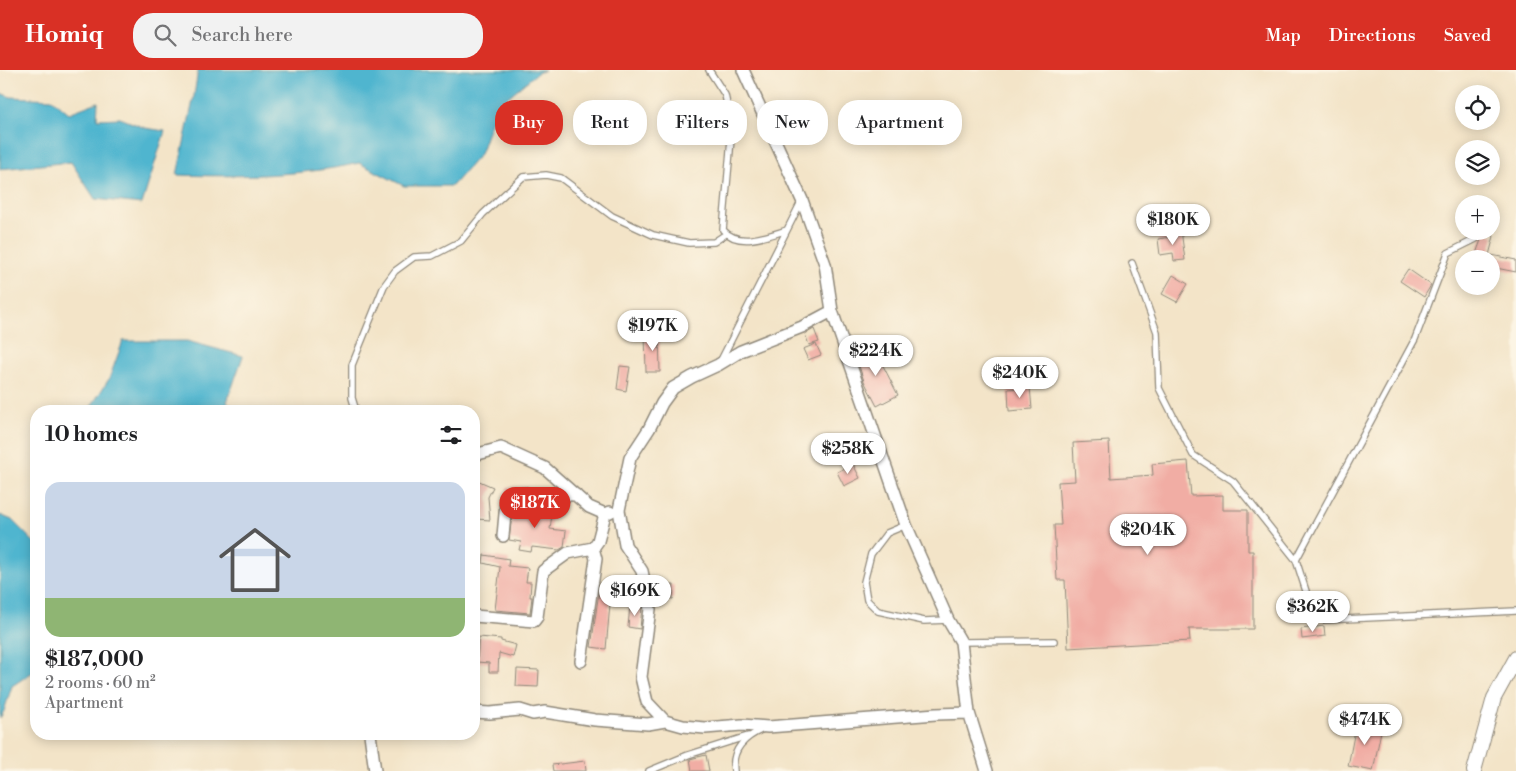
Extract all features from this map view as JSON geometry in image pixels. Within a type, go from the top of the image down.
[{"type":"street","points":[[743,70],[802,200],[825,264],[832,311],[906,524],[948,620],[961,642],[969,714],[987,771]]},
{"type":"street","points":[[665,721],[646,702],[641,677],[650,609],[642,571],[626,546],[619,510],[630,458],[662,403],[674,388],[741,351],[802,327],[832,311]]},
{"type":"street","points":[[480,453],[501,448],[545,468],[589,507],[605,514],[619,510]]},
{"type":"street","points":[[503,536],[506,504],[511,500],[536,498],[544,494],[576,495]]},
{"type":"street","points":[[480,616],[534,621],[537,617],[543,572],[568,553],[592,548],[598,541],[605,514]]},
{"type":"street","points":[[581,661],[596,559],[592,548]]},
{"type":"street","points":[[1474,771],[1494,698],[1516,658]]},
{"type":"street","points":[[480,713],[490,714],[520,710],[532,714],[546,712],[595,720],[648,724],[665,721],[684,726],[705,728],[742,725],[768,727],[926,714],[969,714]]},
{"type":"street","points":[[371,740],[375,771]]},
{"type":"lane","points":[[709,70],[725,95],[732,128],[723,230],[726,234],[738,239],[755,240],[786,230]]},
{"type":"lane","points":[[354,405],[352,398],[352,364],[384,286],[395,271],[414,256],[432,256],[461,241],[483,214],[523,177],[546,176],[561,178],[612,216],[653,235],[689,243],[714,242],[726,234]]},
{"type":"lane","points":[[718,365],[802,200]]},
{"type":"lane","points":[[1296,560],[1415,339],[1448,253],[1476,240]]},
{"type":"lane","points":[[1132,263],[1157,332],[1159,388],[1192,455],[1233,481],[1296,560],[1314,616],[1323,620],[1516,611]]},
{"type":"lane","points":[[906,524],[887,533],[871,554],[864,582],[867,600],[878,611],[924,621],[948,620]]},
{"type":"lane","points":[[961,642],[1054,641]]},
{"type":"lane","points":[[649,771],[688,755],[748,736],[768,727]]},
{"type":"lane","points":[[734,771],[732,762],[738,749],[748,736]]},
{"type":"water","points":[[198,70],[545,70],[537,73],[504,100],[495,100],[495,112],[480,154],[452,186],[404,186],[359,163],[315,171],[269,175],[177,175]]},
{"type":"water","points":[[0,93],[11,97],[52,99],[69,113],[98,102],[97,119],[120,118],[145,128],[165,131],[142,204],[95,199],[71,162],[0,169]]},
{"type":"water","points":[[123,341],[187,341],[243,356],[227,402],[230,405],[92,405],[109,379]]},
{"type":"water","points":[[0,515],[12,520],[30,538],[30,674],[12,686],[0,718]]},
{"type":"building","points":[[1181,230],[1185,260],[1174,261],[1173,253],[1160,255],[1158,239],[1171,237],[1171,231]]},
{"type":"building","points":[[1481,240],[1493,240],[1490,250],[1477,250]]},
{"type":"building","points":[[1500,257],[1516,260],[1516,272],[1500,269]]},
{"type":"building","points":[[1408,269],[1431,285],[1424,297],[1400,281]]},
{"type":"building","points":[[1173,275],[1188,284],[1177,302],[1162,294]]},
{"type":"building","points":[[814,329],[819,342],[809,345],[805,334]]},
{"type":"building","points":[[659,332],[660,372],[646,372],[645,333]]},
{"type":"building","points":[[816,344],[821,355],[808,360],[803,349]]},
{"type":"building","points":[[874,348],[898,395],[877,406],[864,381],[856,357]]},
{"type":"building","points":[[620,366],[630,367],[626,391],[617,389]]},
{"type":"building","points":[[1030,387],[1032,409],[1009,411],[1008,389]]},
{"type":"building","points":[[1109,441],[1111,478],[1153,475],[1152,464],[1188,461],[1191,496],[1223,495],[1223,510],[1248,510],[1248,551],[1253,551],[1253,629],[1189,629],[1190,641],[1068,648],[1065,580],[1057,580],[1054,525],[1061,525],[1058,482],[1075,481],[1073,443]]},
{"type":"building","points":[[853,464],[860,478],[844,486],[837,472]]},
{"type":"building","points":[[480,481],[493,487],[488,497],[490,520],[480,519]]},
{"type":"building","points":[[528,487],[528,491],[507,494],[507,488]]},
{"type":"building","points":[[537,505],[553,507],[550,529],[566,531],[564,547],[559,550],[532,547],[531,552],[519,550],[521,542],[509,540],[513,507]]},
{"type":"building","points":[[484,555],[509,559],[508,566],[528,568],[526,582],[531,582],[530,597],[532,597],[530,613],[495,610],[500,567],[483,563]]},
{"type":"building","points":[[663,585],[674,585],[673,599],[663,598]]},
{"type":"building","points":[[599,592],[611,593],[606,649],[591,647]]},
{"type":"building","points":[[630,605],[642,606],[640,629],[628,627]]},
{"type":"building","points":[[1324,626],[1325,636],[1302,639],[1301,629]]},
{"type":"building","points":[[480,637],[501,639],[501,641],[516,645],[513,657],[499,653],[498,672],[489,672],[489,663],[480,662]]},
{"type":"building","points":[[517,669],[539,670],[538,687],[516,686]]},
{"type":"building","points":[[1357,720],[1382,726],[1373,771],[1348,766]]},
{"type":"building","points":[[706,755],[709,771],[692,771],[690,759]]},
{"type":"building","points":[[585,761],[586,771],[553,771],[552,765]]}]
